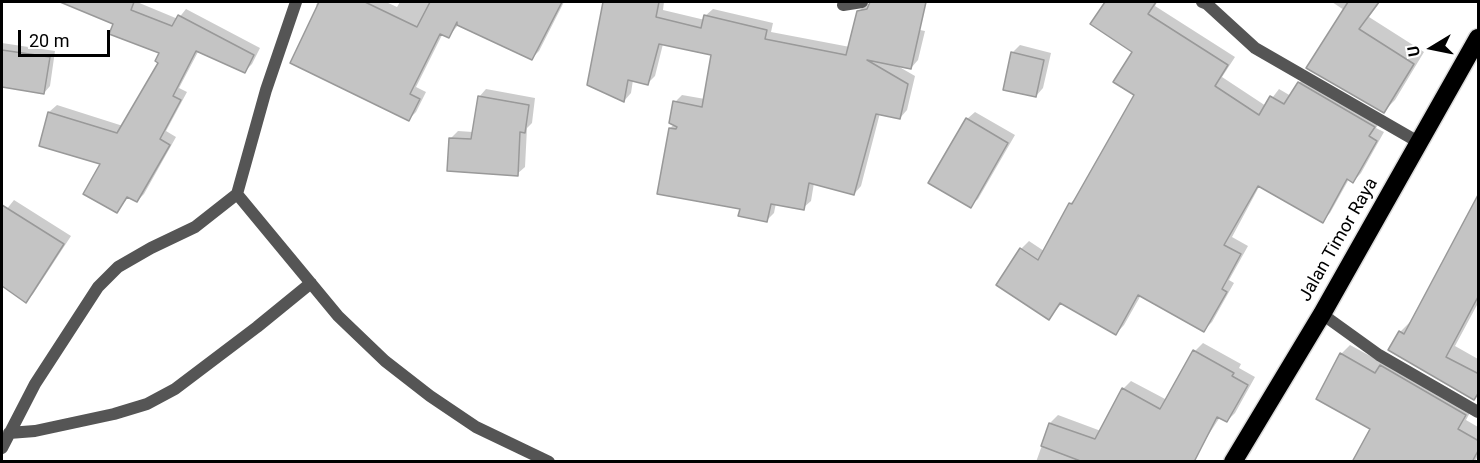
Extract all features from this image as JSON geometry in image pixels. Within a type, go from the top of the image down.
[{"type":"highway","name":"Jalan Timor Raya","points":[[1233,462],[1322,314],[1478,40]]},
{"type":"street","points":[[843,5],[862,2]]},
{"type":"street","points":[[1202,2],[1255,48],[1420,143]]},
{"type":"street","points":[[2,448],[35,384],[98,287],[118,267],[195,227],[237,194],[292,3]]},
{"type":"street","points":[[237,194],[338,316],[385,361],[430,396],[476,427],[549,462]]},
{"type":"street","points":[[9,433],[35,431],[147,404],[184,382],[311,283]]},
{"type":"street","points":[[1322,314],[1379,355],[1479,412]]},
{"type":"building","points":[[60,2],[134,2],[131,10],[172,26],[178,15],[254,55],[245,73],[196,51],[173,96],[181,100],[160,139],[170,145],[137,202],[127,197],[117,213],[83,194],[100,164],[39,146],[48,112],[117,133],[158,63],[155,61],[159,53],[109,34],[113,24]]},
{"type":"building","points":[[319,2],[365,2],[417,27],[430,2],[562,2],[532,60],[457,25],[457,22],[449,38],[440,34],[410,94],[420,99],[409,121],[290,63]]},
{"type":"building","points":[[603,2],[659,2],[656,17],[701,28],[704,15],[767,30],[765,39],[846,55],[857,11],[867,9],[870,2],[926,2],[911,69],[867,60],[908,84],[900,119],[876,114],[854,195],[809,183],[804,210],[771,204],[767,222],[738,216],[740,209],[657,194],[669,128],[676,129],[677,127],[669,123],[673,101],[702,107],[711,55],[659,44],[648,85],[628,80],[624,102],[587,85]]},
{"type":"building","points":[[1105,2],[1156,2],[1148,14],[1228,65],[1215,86],[1259,115],[1270,96],[1284,104],[1298,82],[1375,127],[1369,136],[1377,141],[1353,183],[1347,179],[1323,223],[1258,186],[1224,245],[1241,254],[1222,289],[1227,292],[1204,332],[1138,295],[1116,335],[1060,303],[1049,320],[996,285],[1020,248],[1038,260],[1069,203],[1072,204],[1134,95],[1113,82],[1132,52],[1090,24]]},
{"type":"building","points":[[1348,2],[1379,2],[1359,29],[1414,64],[1384,113],[1306,68]]},
{"type":"building","points":[[2,50],[50,57],[44,94],[2,87]]},
{"type":"building","points":[[1011,52],[1044,60],[1036,97],[1003,90]]},
{"type":"building","points":[[478,96],[529,105],[525,133],[520,132],[518,176],[447,171],[449,138],[471,139]]},
{"type":"building","points":[[966,118],[1008,143],[971,208],[928,183]]},
{"type":"building","points":[[1479,193],[1479,295],[1446,357],[1479,374],[1479,392],[1474,400],[1388,350],[1399,331],[1404,334]]},
{"type":"building","points":[[2,205],[64,244],[26,303],[2,286]]},
{"type":"building","points":[[1193,350],[1234,373],[1232,376],[1248,385],[1227,422],[1217,417],[1194,462],[1083,462],[1041,446],[1049,423],[1095,439],[1122,388],[1160,409]]},
{"type":"building","points":[[1340,353],[1375,373],[1380,365],[1466,415],[1458,429],[1479,441],[1479,449],[1472,462],[1352,462],[1370,429],[1316,399]]}]
